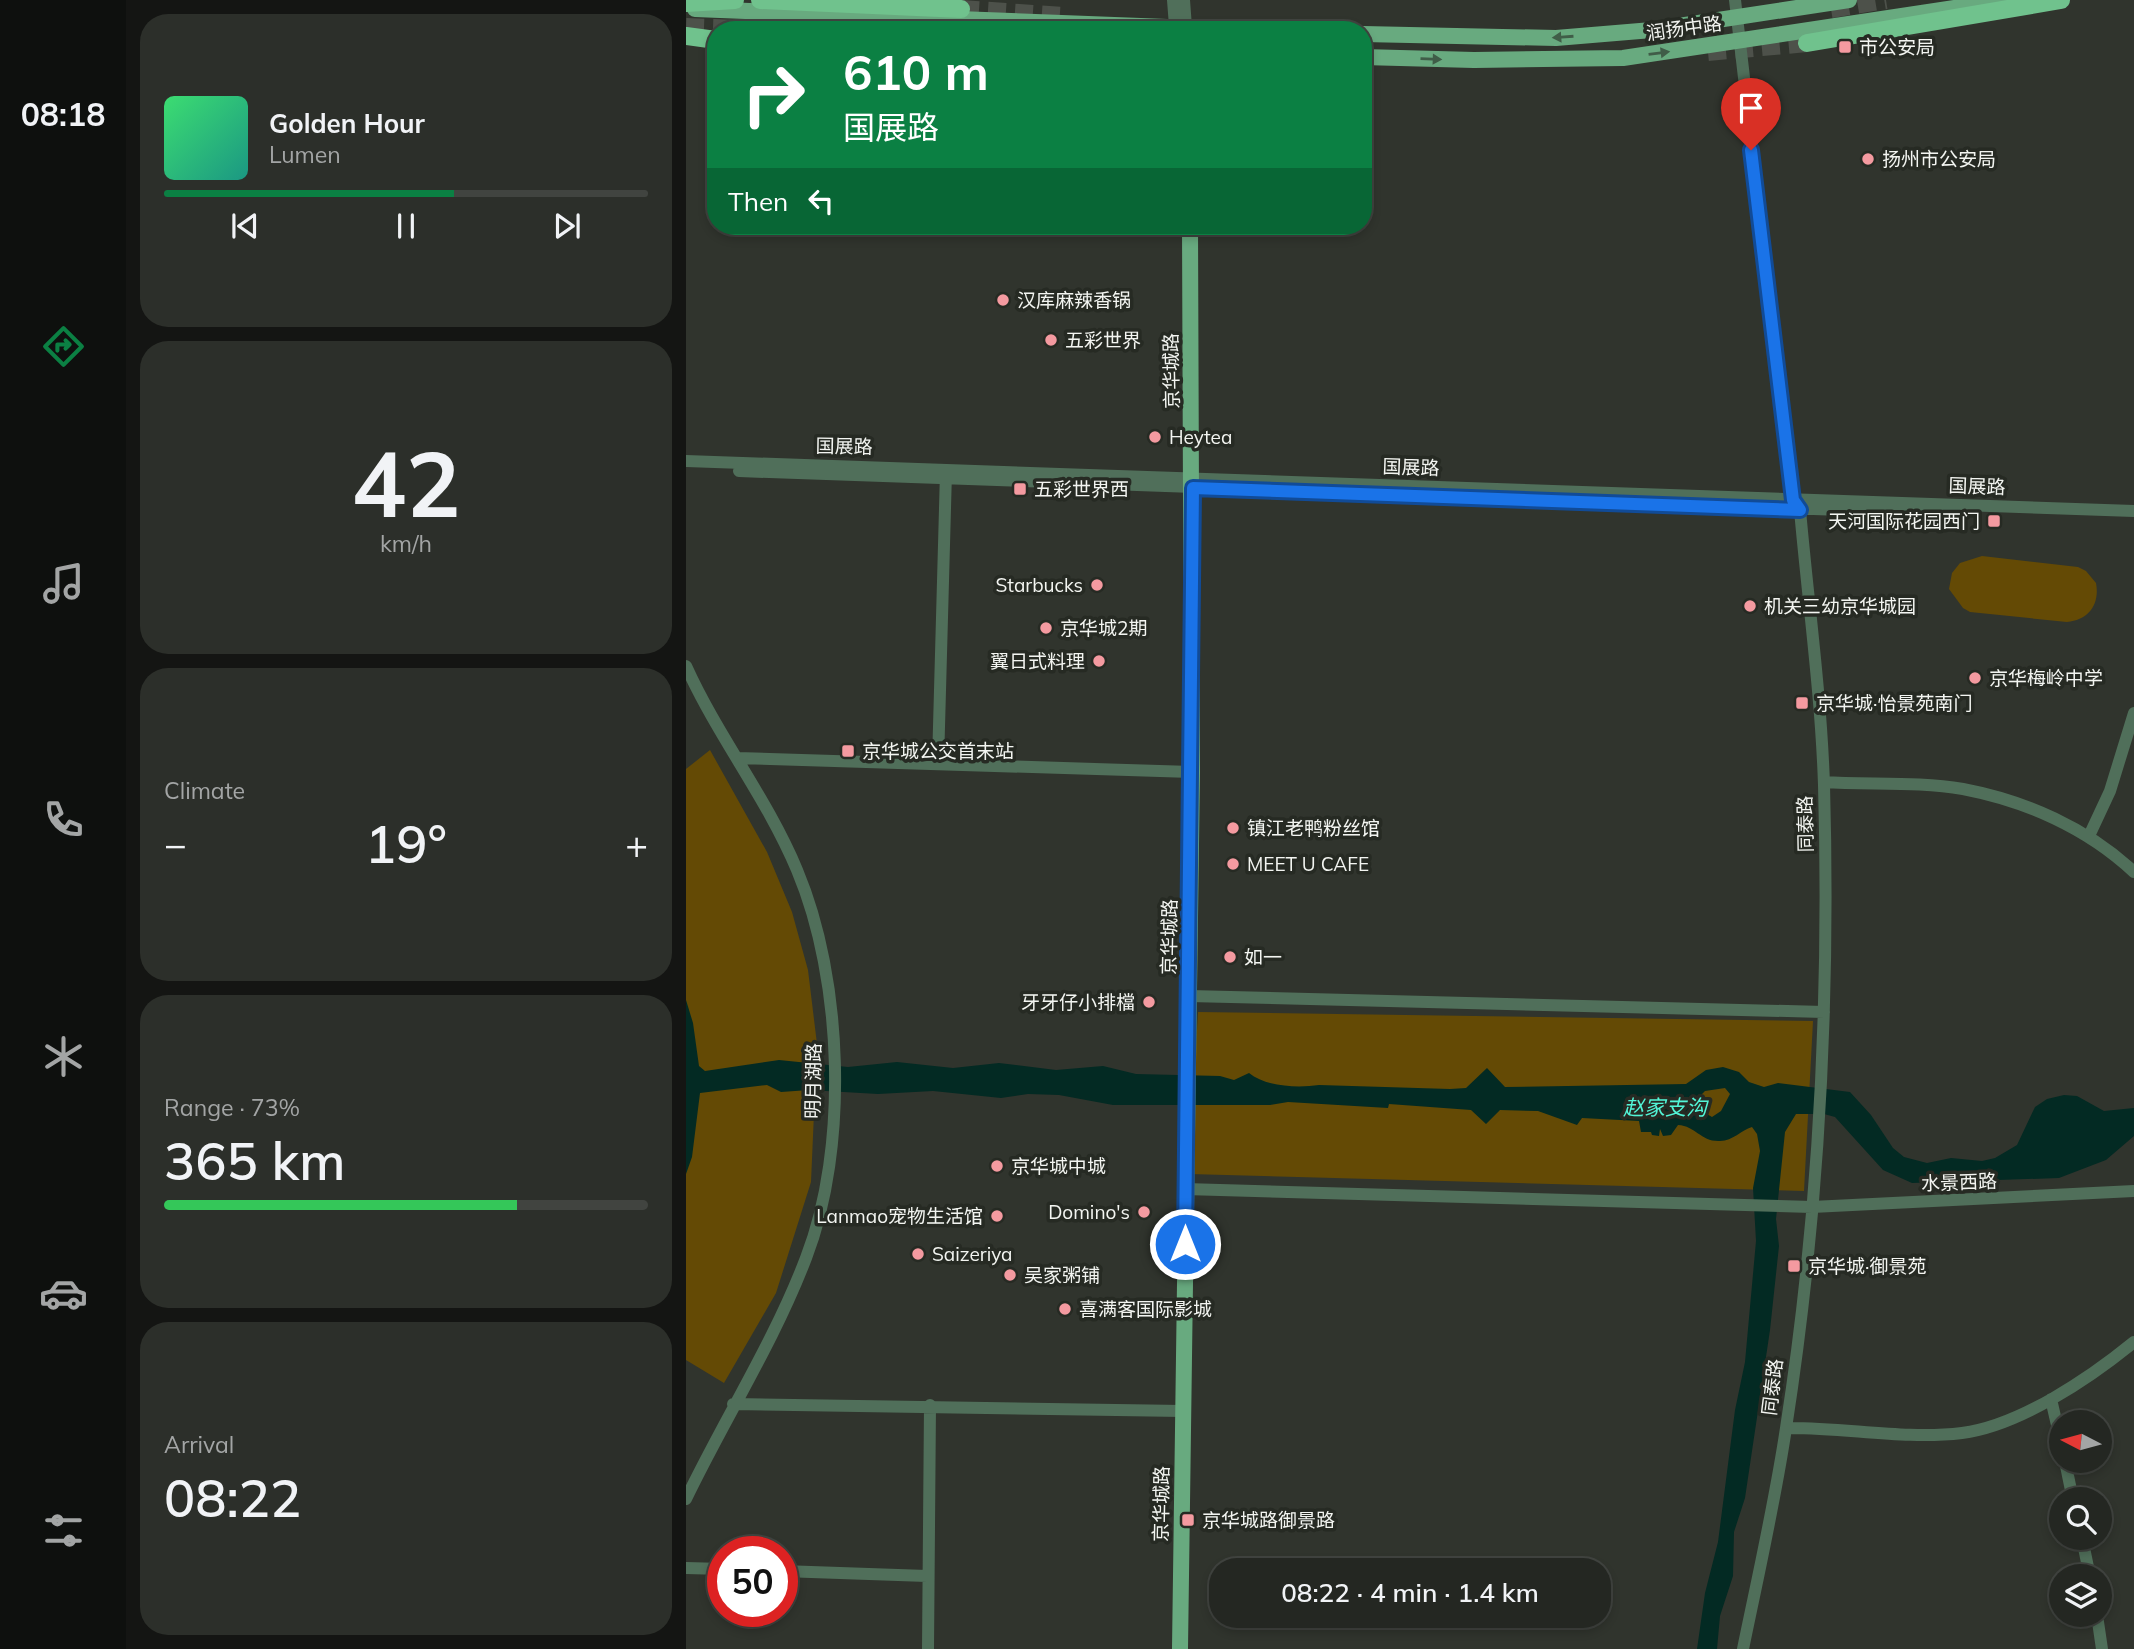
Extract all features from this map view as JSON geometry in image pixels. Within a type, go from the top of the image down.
[{"type":"highway","points":[[686,3],[735,0]]},
{"type":"highway","points":[[760,0],[961,9]]},
{"type":"highway","points":[[1807,43],[2061,0]]},
{"type":"highway","points":[[686,35],[707,37]]},
{"type":"main road","name":"润扬中路","points":[[1372,34],[1556,38],[1653,30],[1849,0]]},
{"type":"main road","name":"润扬中路","points":[[1372,57],[1474,60],[1623,58],[2007,0]]},
{"type":"main road","points":[[686,9],[999,21]]},
{"type":"main road","name":"京华城路","points":[[1181,235],[1188,483]]},
{"type":"main road","name":"京华城路","points":[[1181,1649],[1180,1411],[1190,235]]},
{"type":"main road","name":"京华城路","points":[[1183,1060],[1189,996],[1187,772]]},
{"type":"main road","name":"京华城路","points":[[1173,1649],[1185,1189],[1182,1125]]},
{"type":"street","points":[[1173,0],[1179,21]]},
{"type":"street","points":[[1182,21],[1184,0]]},
{"type":"street","name":"同泰路","points":[[1735,0],[1738,42],[1797,505],[1824,782],[1824,1012],[1812,1207],[1786,1428],[1743,1649]]},
{"type":"street","name":"国展路","points":[[686,461],[1188,483],[2134,518]]},
{"type":"street","name":"国展路","points":[[686,469],[946,472]]},
{"type":"street","points":[[938,763],[946,472]]},
{"type":"street","name":"国展路","points":[[1797,505],[2134,511]]},
{"type":"street","name":"明月湖路","points":[[686,667],[704,707],[775,820],[818,929],[830,991],[834,1042],[832,1112],[824,1194],[808,1256],[781,1318],[733,1404],[686,1499]]},
{"type":"street","points":[[2089,836],[2110,791],[2134,713]]},
{"type":"street","points":[[737,758],[1187,772]]},
{"type":"street","points":[[1824,782],[1961,789],[2041,812],[2089,836],[2134,872]]},
{"type":"street","points":[[1189,996],[1824,1012]]},
{"type":"street","name":"水景西路","points":[[1185,1189],[1812,1207],[2134,1191]]},
{"type":"street","points":[[1786,1428],[1962,1433],[2010,1419],[2051,1399],[2134,1342]]},
{"type":"street","points":[[2051,1399],[2054,1410]]},
{"type":"street","points":[[733,1404],[1180,1411]]},
{"type":"street","points":[[928,1649],[930,1405]]},
{"type":"street","points":[[686,1568],[707,1569]]},
{"type":"street","points":[[798,1572],[927,1576]]},
{"type":"street","points":[[2099,1627],[2102,1649]]},
{"type":"shaded area","points":[[1982,556],[2078,567],[2086,571],[2096,583],[2094,604],[2081,618],[2067,622],[1970,612],[1963,608],[1949,589],[1952,573],[1960,563]]},
{"type":"shaded area","points":[[710,750],[767,852],[792,912],[808,970],[817,1044],[811,1182],[776,1293],[724,1383],[686,1360],[686,769]]},
{"type":"shaded area","points":[[1198,1012],[1813,1021],[1804,1191],[1189,1174]]},
{"type":"water","name":"赵家支沟","points":[[686,1000],[693,1023],[699,1066],[705,1071],[779,1060],[848,1067],[897,1062],[953,1068],[999,1063],[1056,1070],[1103,1066],[1136,1074],[1220,1076],[1234,1080],[1249,1073],[1273,1084],[1292,1086],[1450,1089],[1466,1088],[1487,1068],[1505,1087],[1686,1084],[1706,1070],[1723,1067],[1739,1072],[1749,1082],[1764,1087],[1778,1083],[1850,1092],[1871,1115],[1893,1148],[1904,1157],[1927,1163],[1951,1158],[1982,1161],[1995,1158],[2017,1145],[2035,1107],[2047,1099],[2064,1095],[2077,1096],[2104,1111],[2134,1108],[2134,1136],[2106,1160],[2059,1178],[1912,1183],[1883,1170],[1835,1117],[1824,1114],[1796,1114],[1785,1132],[1776,1219],[1779,1246],[1770,1330],[1745,1498],[1734,1532],[1733,1576],[1720,1616],[1717,1649],[1697,1649],[1705,1593],[1718,1542],[1735,1410],[1745,1362],[1756,1241],[1753,1188],[1760,1151],[1757,1134],[1752,1127],[1729,1139],[1713,1141],[1684,1126],[1678,1125],[1671,1135],[1663,1136],[1660,1129],[1659,1136],[1652,1135],[1651,1132],[1641,1132],[1639,1121],[1582,1118],[1577,1125],[1538,1111],[1500,1110],[1486,1124],[1471,1110],[1389,1104],[1388,1108],[1288,1102],[1270,1105],[1113,1105],[1059,1095],[1028,1094],[1001,1098],[933,1091],[878,1094],[809,1090],[781,1092],[767,1085],[700,1093],[692,1157],[686,1174]],"holes":[[[1725,1088],[1730,1094],[1721,1111],[1712,1117],[1700,1110],[1696,1100],[1705,1091]]]},
{"type":"tunnel","points":[[1831,9],[1886,0]]},
{"type":"tunnel","points":[[961,9],[1063,16]]},
{"type":"tunnel","points":[[686,27],[707,28]]},
{"type":"tunnel","points":[[1708,52],[1807,43]]},
{"type":"place","name":"市公安局","points":[[1845,47]]},
{"type":"place","name":"扬州市公安局","points":[[1868,159]]},
{"type":"place","name":"汉库麻辣香锅","points":[[1003,300]]},
{"type":"place","name":"五彩世界","points":[[1051,340]]},
{"type":"place","name":"Heytea","points":[[1155,437]]},
{"type":"place","name":"五彩世界西","points":[[1020,489]]},
{"type":"place","name":"天河国际花园西门","points":[[1994,521]]},
{"type":"place","name":"Starbucks","points":[[1097,585]]},
{"type":"place","name":"机关三幼京华城园","points":[[1750,606]]},
{"type":"place","name":"京华城2期","points":[[1046,628]]},
{"type":"place","name":"翼日式料理","points":[[1099,661]]},
{"type":"place","name":"京华梅岭中学","points":[[1975,678]]},
{"type":"place","name":"京华城·怡景苑南门","points":[[1802,703]]},
{"type":"place","name":"京华城公交首末站","points":[[848,751]]},
{"type":"place","name":"镇江老鸭粉丝馆","points":[[1233,828]]},
{"type":"place","name":"MEET U CAFE","points":[[1233,864]]},
{"type":"place","name":"如一","points":[[1230,957]]},
{"type":"place","name":"牙牙仔小排檔","points":[[1149,1002]]},
{"type":"place","name":"京华城中城","points":[[997,1166]]},
{"type":"place","name":"Domino's","points":[[1144,1212]]},
{"type":"place","name":"Lanmao宠物生活馆","points":[[997,1216]]},
{"type":"place","name":"Saizeriya","points":[[918,1254]]},
{"type":"place","name":"京华城·御景苑","points":[[1794,1266]]},
{"type":"place","name":"吴家粥铺","points":[[1010,1275]]},
{"type":"place","name":"喜满客国际影城","points":[[1065,1309]]},
{"type":"place","name":"京华城路御景路","points":[[1188,1520]]},
{"type":"route","points":[[1185,1244],[1193,488],[1800,510],[1793,500],[1751,150]]}]
